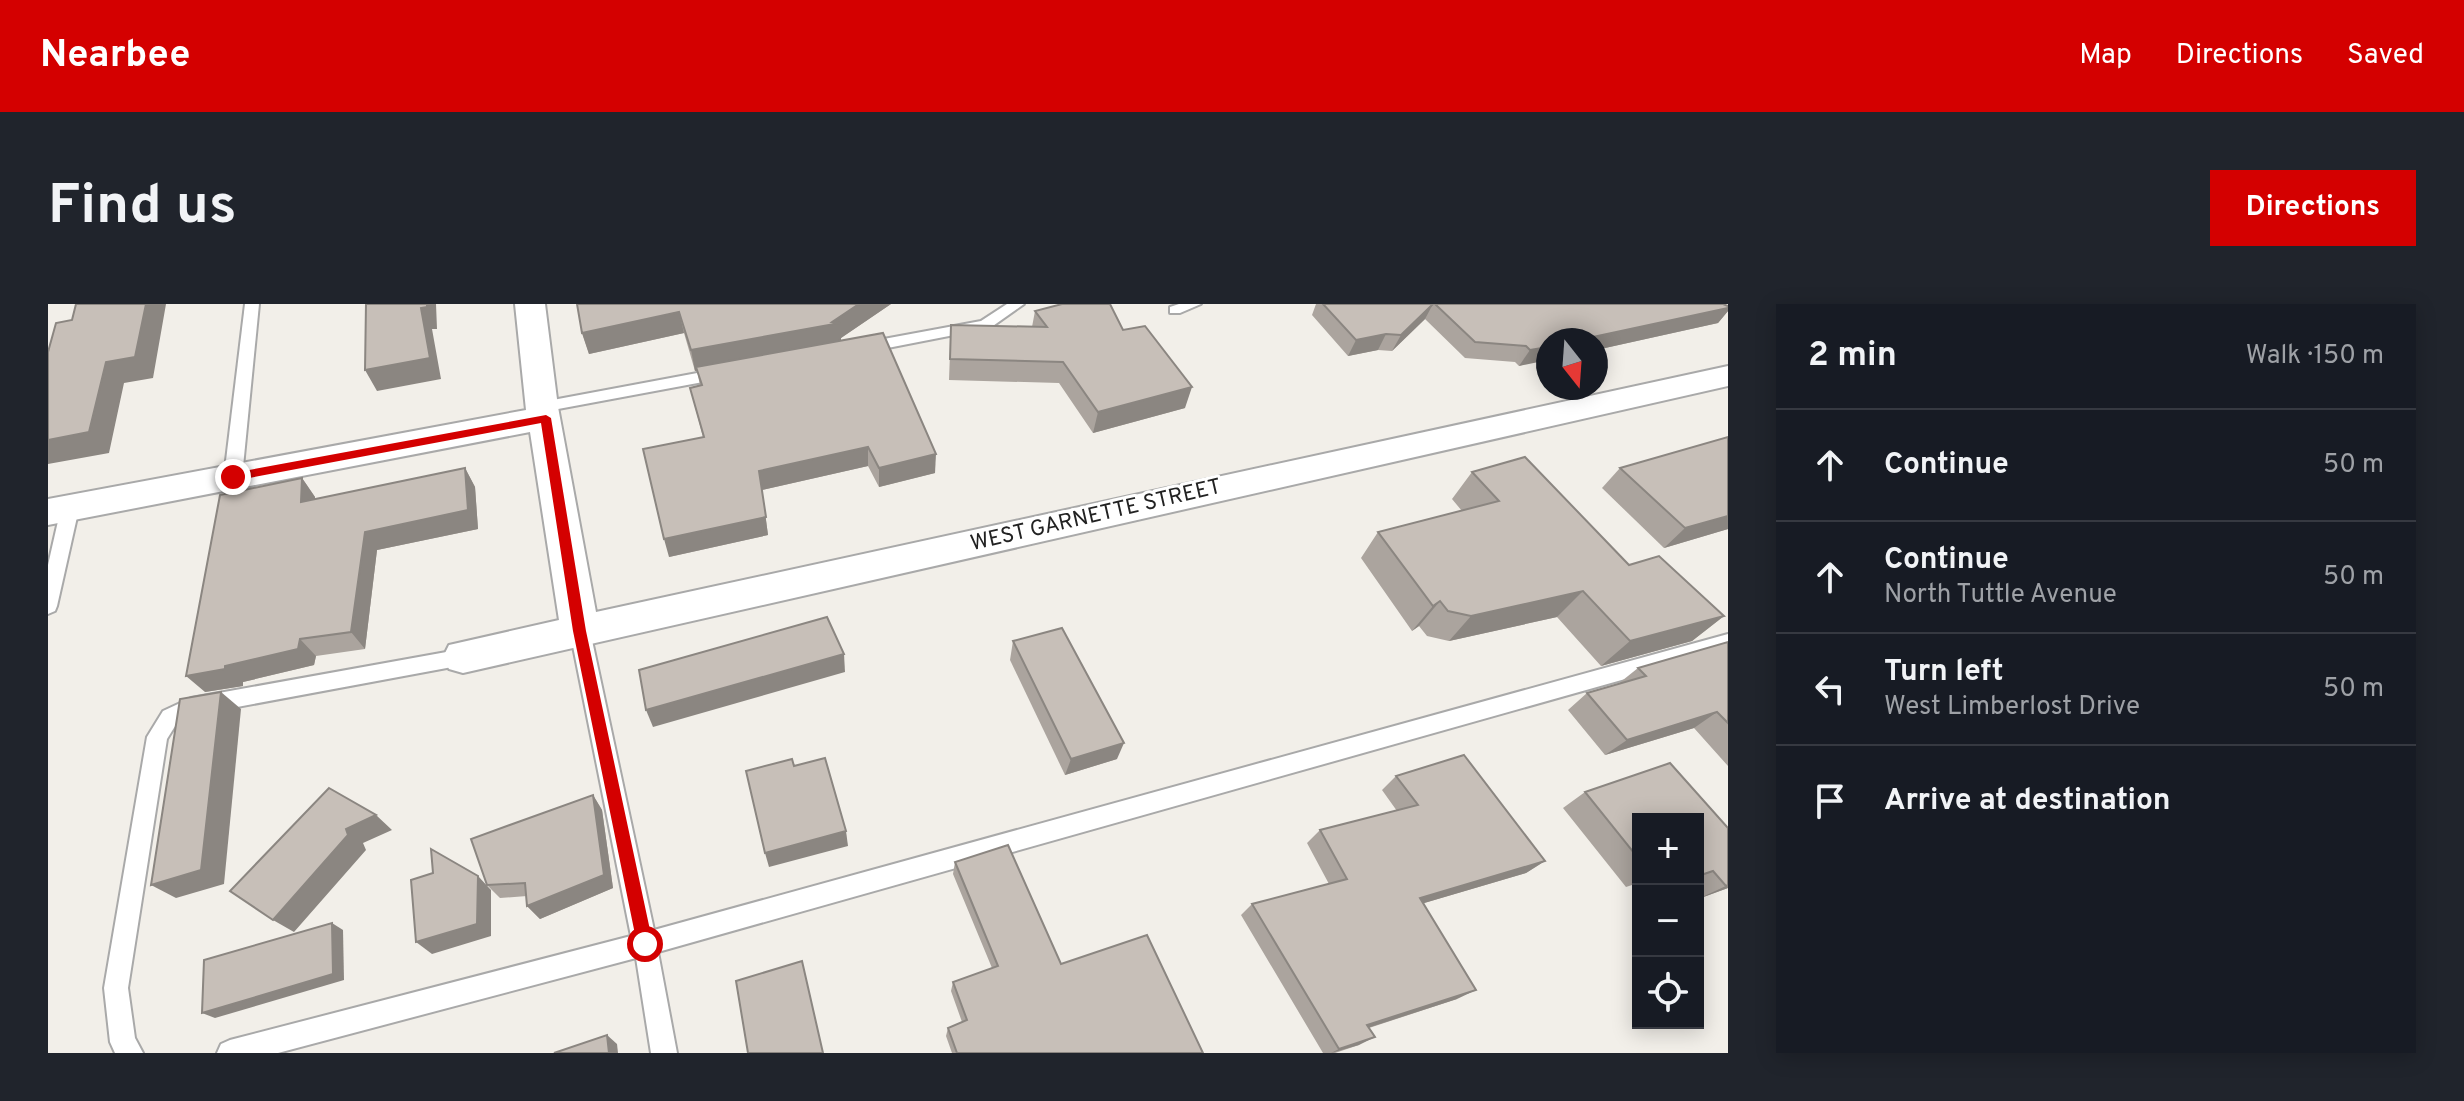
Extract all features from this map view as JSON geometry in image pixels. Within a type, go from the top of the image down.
[{"type":"street","points":[[530,304],[544,412],[580,631]]},
{"type":"street","name":"WEST GARNETTE STREET","points":[[463,657],[1728,376]]},
{"type":"street","points":[[59,510],[544,412]]},
{"type":"lane","points":[[233,477],[252,304]]},
{"type":"lane","points":[[848,351],[985,325],[1017,304]]},
{"type":"lane","points":[[1175,310],[1194,304]]},
{"type":"lane","points":[[544,412],[741,370]]},
{"type":"lane","points":[[48,606],[59,510]]},
{"type":"lane","points":[[580,631],[645,944],[664,1053]]},
{"type":"lane","points":[[230,1053],[645,944],[1728,642]]},
{"type":"lane","points":[[130,1053],[123,1042],[116,988],[157,737],[170,717],[191,707],[463,657]]},
{"type":"building","points":[[76,304],[146,304],[135,357],[106,362],[89,432],[48,440],[48,352],[56,323],[72,320]]},
{"type":"building","points":[[366,304],[427,304],[427,307],[421,308],[430,358],[365,370]]},
{"type":"building","points":[[577,304],[859,304],[832,322],[840,323],[691,350],[679,312],[582,333]]},
{"type":"building","points":[[1062,304],[1110,304],[1123,330],[1145,326],[1192,387],[1098,412],[1063,362],[950,359],[951,325],[1047,327],[1035,311]]},
{"type":"building","points":[[1323,304],[1433,304],[1401,335],[1386,334],[1356,340]]},
{"type":"building","points":[[1435,304],[1728,306],[1608,334],[1608,328],[1536,328],[1536,349],[1530,350],[1526,346],[1475,342]]},
{"type":"building","points":[[883,333],[936,454],[879,468],[868,447],[759,471],[766,517],[664,539],[643,449],[704,437],[690,388],[702,385],[696,367]]},
{"type":"building","points":[[1728,437],[1728,516],[1685,528],[1620,468]]},
{"type":"building","points":[[1525,457],[1629,565],[1659,556],[1724,616],[1630,641],[1583,591],[1471,616],[1448,611],[1440,601],[1433,606],[1378,532],[1499,501],[1472,472]]},
{"type":"building","points":[[465,468],[468,510],[365,532],[351,632],[300,639],[298,649],[186,676],[220,495],[302,478],[301,502]]},
{"type":"building","points":[[827,617],[844,654],[646,710],[639,670]]},
{"type":"building","points":[[1062,628],[1124,743],[1071,759],[1013,641]]},
{"type":"building","points":[[1728,642],[1728,723],[1717,712],[1627,740],[1587,693],[1646,676],[1638,668]]},
{"type":"building","points":[[221,692],[201,870],[151,885],[180,699]]},
{"type":"building","points":[[1464,755],[1545,861],[1420,898],[1476,990],[1367,1025],[1375,1037],[1339,1049],[1252,904],[1347,879],[1320,830],[1418,805],[1396,776]]},
{"type":"building","points":[[825,758],[846,831],[765,853],[746,771],[792,759],[794,766]]},
{"type":"building","points":[[1670,763],[1728,828],[1728,885],[1713,871],[1704,874],[1704,813],[1632,813],[1632,851],[1585,792]]},
{"type":"building","points":[[329,788],[376,815],[346,829],[348,835],[273,920],[230,891]]},
{"type":"building","points":[[593,795],[604,875],[527,906],[525,883],[487,885],[471,839]]},
{"type":"building","points":[[1008,845],[1061,964],[1147,935],[1203,1053],[957,1053],[948,1028],[967,1020],[953,982],[998,966],[955,862]]},
{"type":"building","points":[[431,849],[478,876],[477,924],[416,942],[411,880],[433,873]]},
{"type":"building","points":[[332,923],[333,974],[202,1013],[204,960]]},
{"type":"building","points":[[802,961],[823,1053],[748,1053],[736,981]]},
{"type":"building","points":[[607,1035],[609,1053],[554,1053]]},
{"type":"route","points":[[233,477],[546,418],[580,631],[645,944]]}]
